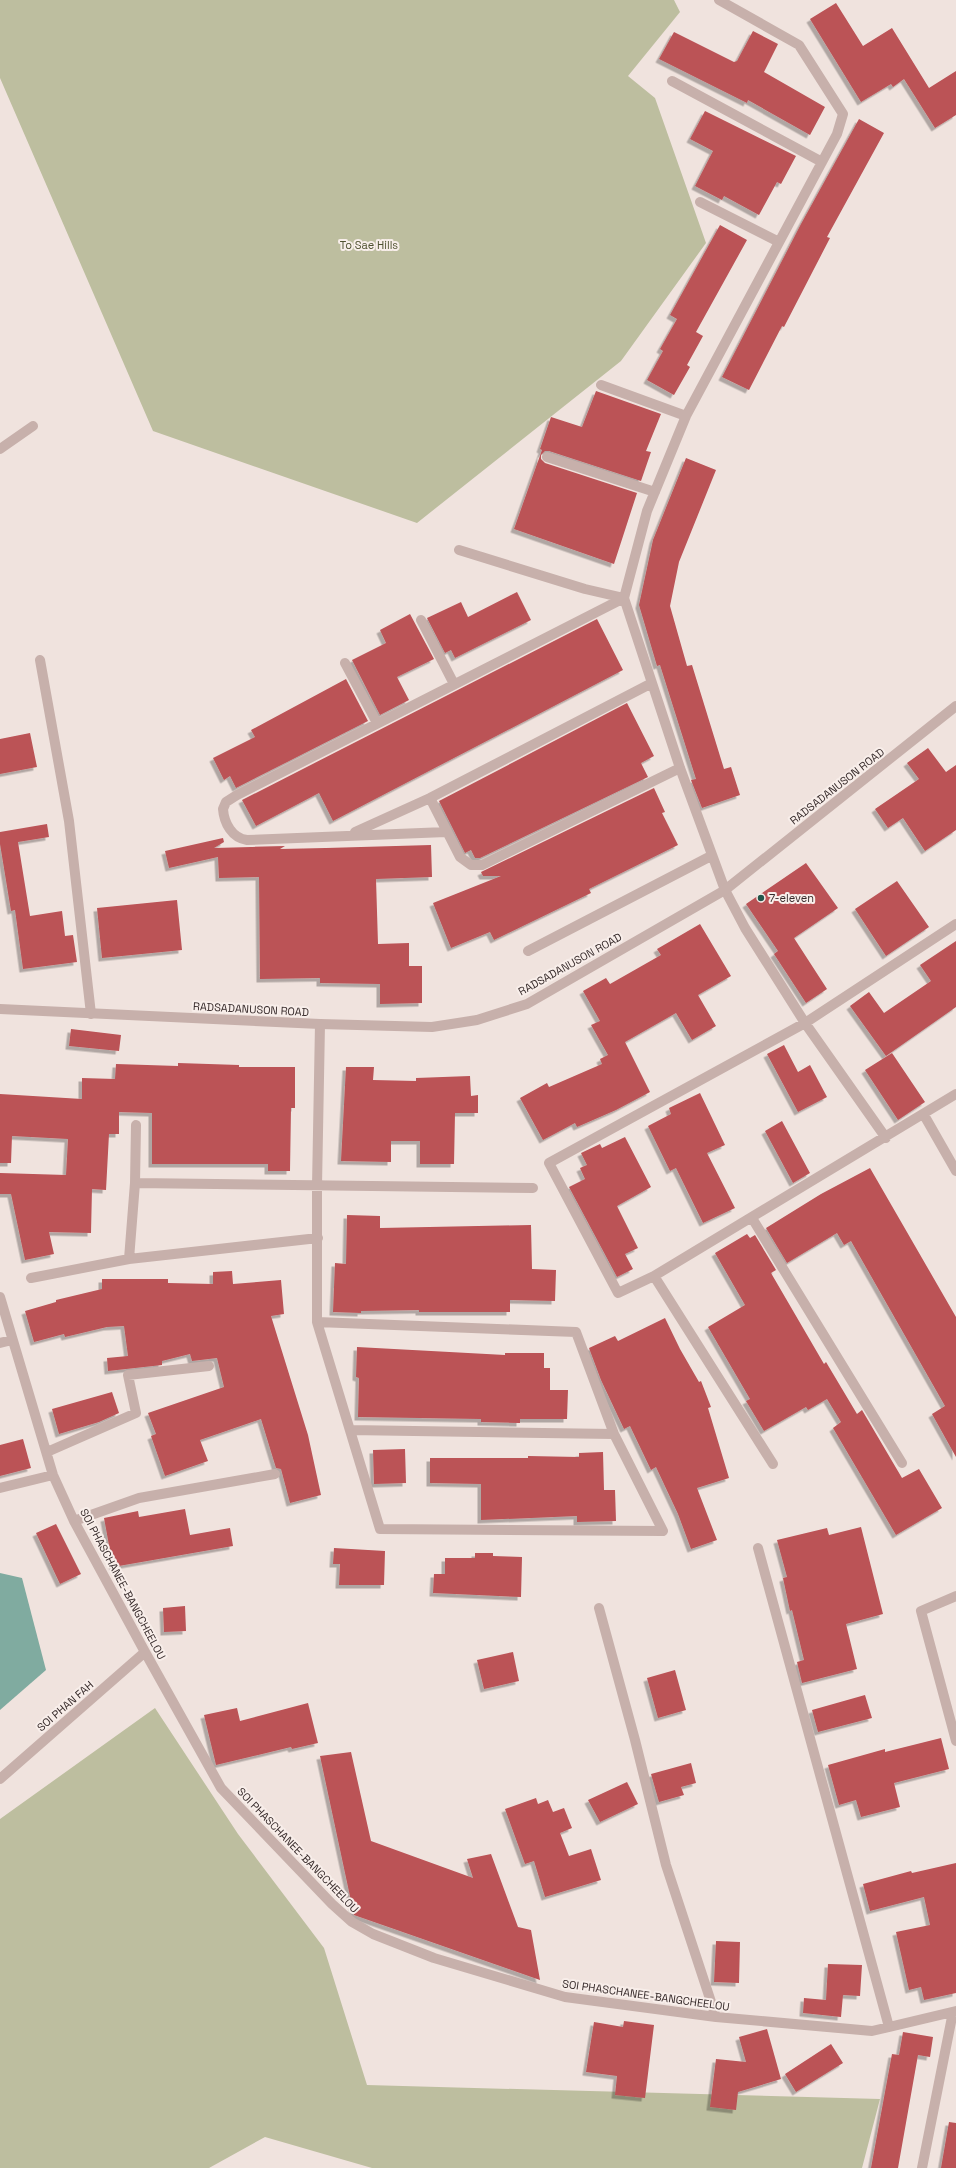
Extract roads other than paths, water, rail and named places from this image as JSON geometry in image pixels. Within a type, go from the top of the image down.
[{"type":"street","points":[[719,0],[799,45],[844,114],[837,134],[686,416],[647,510],[624,598],[680,768],[711,856],[725,890],[745,928],[805,1024],[886,1138]]},
{"type":"street","points":[[672,81],[822,162]]},
{"type":"street","points":[[700,202],[779,242]]},
{"type":"street","points":[[601,385],[686,416]]},
{"type":"street","points":[[0,449],[33,426]]},
{"type":"street","points":[[547,457],[655,492]]},
{"type":"street","points":[[459,550],[585,589],[624,598]]},
{"type":"street","points":[[446,832],[350,834],[247,840],[238,839],[233,835],[223,808],[226,802],[237,795],[624,598]]},
{"type":"street","points":[[422,620],[454,684]]},
{"type":"street","points":[[40,660],[69,821],[91,1014]]},
{"type":"street","points":[[345,663],[377,723]]},
{"type":"street","points":[[350,834],[430,798],[652,683]]},
{"type":"street","name":"RADSADANUSON ROAD","points":[[0,1009],[320,1024],[432,1027],[477,1020],[527,1004],[725,890],[956,706]]},
{"type":"street","points":[[430,798],[460,857],[465,863],[471,865],[482,865],[680,768]]},
{"type":"street","points":[[528,951],[711,856]]},
{"type":"street","points":[[956,924],[805,1024],[549,1163],[618,1293],[654,1276],[886,1138],[956,1094]]},
{"type":"street","points":[[317,1322],[576,1332],[614,1434],[664,1531],[380,1529],[317,1322],[317,1186],[320,1024]]},
{"type":"street","points":[[924,1115],[956,1171]]},
{"type":"street","points":[[129,1259],[135,1183],[136,1125]]},
{"type":"street","points":[[135,1183],[533,1188]]},
{"type":"street","points":[[752,1218],[902,1463]]},
{"type":"street","points":[[31,1278],[129,1259],[318,1238]]},
{"type":"street","points":[[654,1276],[773,1464]]},
{"type":"street","name":"SOI PHASCHANEE-BANGCHEELOU","points":[[0,1297],[53,1475],[74,1521],[145,1652],[222,1788],[332,1904],[352,1922],[373,1934],[434,1958],[565,1997],[716,2017],[872,2031],[954,2012]]},
{"type":"street","points":[[0,1343],[12,1340]]},
{"type":"street","points":[[46,1452],[136,1413],[128,1376],[209,1366]]},
{"type":"street","points":[[350,1430],[614,1434]]},
{"type":"street","points":[[74,1521],[140,1498],[275,1474]]},
{"type":"street","points":[[0,1488],[53,1475]]},
{"type":"street","points":[[758,1548],[888,2027]]},
{"type":"street","points":[[956,1596],[921,1611],[956,1741]]},
{"type":"street","points":[[599,1608],[635,1740],[666,1865],[716,2017]]},
{"type":"street","name":"SOI PHAN FAH","points":[[0,1779],[145,1652]]},
{"type":"street","points":[[922,2168],[954,2012]]},
{"type":"water","points":[[0,1573],[22,1578],[46,1670],[0,1710]]},
{"type":"place","name":"7-eleven","points":[[761,898]]},
{"type":"park label","name":"To Sae Hills","points":[[369,245]]}]
